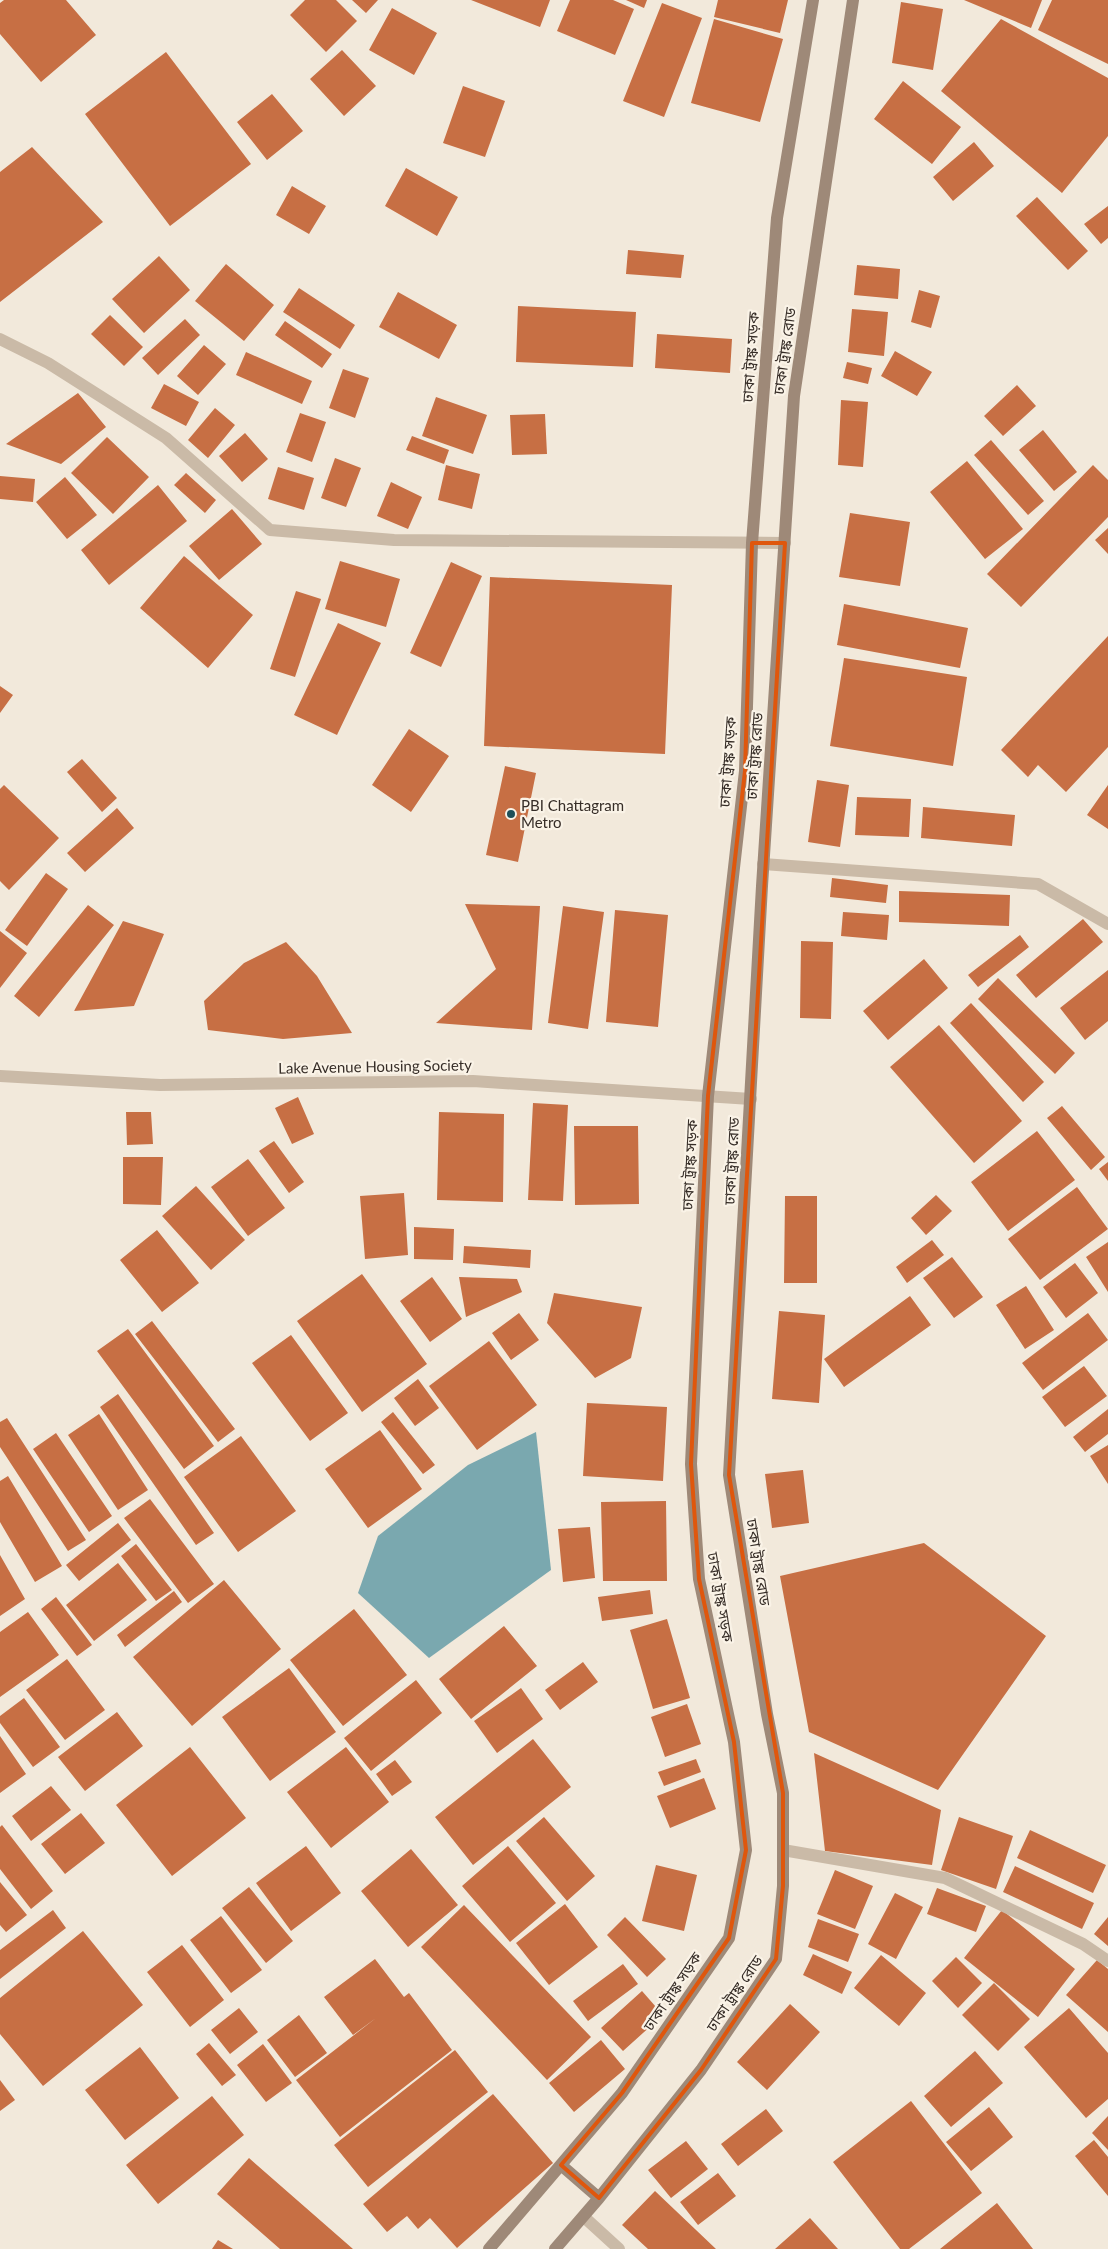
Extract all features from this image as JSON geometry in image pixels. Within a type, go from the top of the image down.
[{"type":"main road","name":"ঢাকা ট্রাঙ্ক সড়ক","points":[[489,2249],[622,2093],[729,1938],[746,1850],[734,1742],[699,1579],[691,1464],[708,1096],[745,771],[752,543],[777,218],[814,0]]},
{"type":"main road","name":"ঢাকা ট্রাঙ্ক রোড","points":[[555,2249],[584,2217],[701,2070],[776,1959],[783,1886],[783,1792],[768,1714],[729,1475],[764,864],[794,396],[853,0]]},
{"type":"main road","points":[[561,2165],[599,2198]]},
{"type":"street","points":[[0,339],[48,363],[166,438],[270,530],[394,540],[784,543]]},
{"type":"street","points":[[764,864],[1038,884],[1108,924]]},
{"type":"street","name":"Lake Avenue Housing Society","points":[[0,1076],[160,1085],[474,1081],[751,1099]]},
{"type":"street","points":[[783,1850],[945,1878],[1084,1944],[1108,1961]]},
{"type":"street","points":[[584,2217],[619,2249]]},
{"type":"highlighted area","points":[[752,543],[785,543],[729,1475],[783,1793],[783,1886],[776,1959],[701,2070],[599,2198],[561,2165],[622,2093],[729,1938],[746,1850],[734,1742],[699,1579],[691,1464],[708,1096],[745,771]]},
{"type":"water","points":[[536,1432],[551,1570],[429,1658],[358,1593],[378,1536],[468,1465]]},
{"type":"building","points":[[4,0],[66,0],[96,35],[41,82],[0,34],[0,3]]},
{"type":"building","points":[[305,0],[336,0],[357,21],[326,52],[290,15]]},
{"type":"building","points":[[352,0],[378,0],[366,13]]},
{"type":"building","points":[[471,0],[550,0],[540,27]]},
{"type":"building","points":[[570,0],[613,0],[634,9],[615,55],[557,31]]},
{"type":"building","points":[[626,0],[647,0],[644,8]]},
{"type":"building","points":[[718,0],[788,0],[780,33],[714,17]]},
{"type":"building","points":[[964,0],[1042,0],[1031,28]]},
{"type":"building","points":[[1052,0],[1108,0],[1108,64],[1038,30]]},
{"type":"building","points":[[901,2],[943,9],[933,70],[892,63]]},
{"type":"building","points":[[662,3],[702,18],[664,117],[623,101]]},
{"type":"building","points":[[392,8],[437,33],[414,75],[369,50]]},
{"type":"building","points":[[714,19],[783,39],[760,122],[691,103]]},
{"type":"building","points":[[1001,19],[1108,78],[1108,136],[1062,193],[941,91]]},
{"type":"building","points":[[342,50],[376,86],[344,116],[310,79]]},
{"type":"building","points":[[166,52],[251,164],[170,226],[85,114]]},
{"type":"building","points":[[903,81],[961,127],[932,164],[874,119]]},
{"type":"building","points":[[463,86],[505,101],[485,157],[443,143]]},
{"type":"building","points":[[272,94],[303,131],[267,160],[237,122]]},
{"type":"building","points":[[974,142],[994,166],[953,201],[933,177]]},
{"type":"building","points":[[32,147],[103,222],[0,302],[0,172]]},
{"type":"building","points":[[406,168],[458,197],[437,236],[385,206]]},
{"type":"building","points":[[292,186],[326,206],[309,234],[276,215]]},
{"type":"building","points":[[1037,197],[1088,251],[1068,270],[1016,216]]},
{"type":"building","points":[[1108,206],[1108,238],[1101,244],[1084,224]]},
{"type":"building","points":[[628,250],[684,255],[681,278],[626,274]]},
{"type":"building","points":[[159,256],[190,290],[144,333],[112,299]]},
{"type":"building","points":[[226,264],[274,305],[244,341],[195,301]]},
{"type":"building","points":[[857,265],[900,269],[898,299],[854,295]]},
{"type":"building","points":[[299,288],[355,325],[340,349],[283,312]]},
{"type":"building","points":[[919,290],[940,296],[931,328],[911,322]]},
{"type":"building","points":[[398,292],[457,325],[439,359],[379,327]]},
{"type":"building","points":[[518,306],[636,312],[633,367],[516,362]]},
{"type":"building","points":[[852,309],[888,312],[884,356],[848,352]]},
{"type":"building","points":[[110,315],[143,347],[124,366],[91,334]]},
{"type":"building","points":[[185,319],[200,335],[158,375],[142,358]]},
{"type":"building","points":[[285,321],[332,354],[322,368],[275,335]]},
{"type":"building","points":[[657,334],[732,339],[730,373],[655,368]]},
{"type":"building","points":[[204,345],[226,364],[198,395],[177,376]]},
{"type":"building","points":[[895,351],[932,372],[917,396],[881,376]]},
{"type":"building","points":[[246,352],[312,381],[302,404],[236,375]]},
{"type":"building","points":[[847,362],[872,368],[868,384],[843,378]]},
{"type":"building","points":[[343,369],[369,378],[355,418],[329,408]]},
{"type":"building","points":[[164,384],[199,402],[186,426],[151,408]]},
{"type":"building","points":[[1017,385],[1036,406],[1003,436],[984,416]]},
{"type":"building","points":[[78,393],[106,427],[61,464],[6,444]]},
{"type":"building","points":[[436,397],[487,415],[473,454],[422,436]]},
{"type":"building","points":[[841,400],[868,402],[863,467],[838,465]]},
{"type":"building","points":[[215,408],[235,425],[208,458],[188,440]]},
{"type":"building","points":[[300,413],[326,422],[312,462],[286,452]]},
{"type":"building","points":[[545,414],[547,454],[512,455],[510,415]]},
{"type":"building","points":[[1043,430],[1077,472],[1054,491],[1019,450]]},
{"type":"building","points":[[245,433],[268,459],[242,482],[219,456]]},
{"type":"building","points":[[412,436],[449,450],[444,464],[406,450]]},
{"type":"building","points":[[107,437],[149,477],[113,514],[71,473]]},
{"type":"building","points":[[991,440],[1044,501],[1028,515],[974,455]]},
{"type":"building","points":[[335,458],[361,468],[346,507],[321,498]]},
{"type":"building","points":[[967,461],[1023,529],[985,559],[930,492]]},
{"type":"building","points":[[446,465],[480,474],[472,509],[438,500]]},
{"type":"building","points":[[1093,465],[1108,480],[1108,517],[1021,607],[987,574]]},
{"type":"building","points":[[278,467],[314,478],[304,510],[268,499]]},
{"type":"building","points":[[186,473],[216,500],[205,513],[174,485]]},
{"type":"building","points":[[0,476],[35,479],[33,502],[0,499]]},
{"type":"building","points":[[65,477],[97,515],[67,539],[36,502]]},
{"type":"building","points":[[391,482],[422,497],[408,529],[377,516]]},
{"type":"building","points":[[158,485],[187,521],[109,585],[81,550]]},
{"type":"building","points":[[232,509],[262,544],[219,580],[189,546]]},
{"type":"building","points":[[850,513],[910,522],[900,586],[839,577]]},
{"type":"building","points":[[1108,528],[1108,554],[1095,540]]},
{"type":"building","points":[[184,556],[253,615],[208,668],[140,608]]},
{"type":"building","points":[[340,561],[400,579],[386,627],[325,609]]},
{"type":"building","points":[[451,562],[482,576],[441,667],[410,653]]},
{"type":"building","points":[[490,577],[672,585],[665,754],[484,746]]},
{"type":"building","points":[[296,591],[321,599],[295,677],[270,669]]},
{"type":"building","points":[[844,604],[968,628],[960,668],[837,645]]},
{"type":"building","points":[[338,623],[381,643],[337,735],[294,715]]},
{"type":"building","points":[[1108,636],[1108,747],[1066,792],[1038,765],[1028,777],[1001,750]]},
{"type":"building","points":[[844,658],[967,677],[953,766],[830,746]]},
{"type":"building","points":[[0,686],[13,695],[0,713]]},
{"type":"building","points":[[409,729],[449,756],[411,812],[372,785]]},
{"type":"building","points":[[82,759],[117,798],[102,812],[67,772]]},
{"type":"building","name":"PBI Chattagram Metro","points":[[505,766],[536,773],[518,862],[486,855]]},
{"type":"building","points":[[817,780],[849,785],[840,847],[808,842]]},
{"type":"building","points":[[4,785],[59,838],[9,890],[0,881],[0,789]]},
{"type":"building","points":[[1108,785],[1108,829],[1087,815]]},
{"type":"building","points":[[857,797],[911,799],[909,837],[855,835]]},
{"type":"building","points":[[923,807],[1015,815],[1012,846],[921,838]]},
{"type":"building","points":[[117,808],[134,828],[85,872],[67,853]]},
{"type":"building","points":[[46,873],[68,889],[27,946],[5,930]]},
{"type":"building","points":[[832,878],[888,885],[886,903],[830,897]]},
{"type":"building","points":[[899,891],[1010,895],[1009,926],[899,922]]},
{"type":"building","points":[[465,904],[540,906],[532,1030],[436,1023],[496,969]]},
{"type":"building","points":[[88,905],[114,925],[39,1017],[14,996]]},
{"type":"building","points":[[563,906],[604,912],[588,1029],[548,1023]]},
{"type":"building","points":[[615,910],[668,915],[658,1027],[606,1022]]},
{"type":"building","points":[[843,912],[889,915],[887,940],[841,936]]},
{"type":"building","points":[[1083,919],[1103,942],[1036,998],[1016,975]]},
{"type":"building","points":[[123,921],[164,934],[134,1006],[74,1011]]},
{"type":"building","points":[[0,931],[27,953],[0,988]]},
{"type":"building","points":[[1020,935],[1029,947],[978,987],[968,975]]},
{"type":"building","points":[[801,941],[833,942],[831,1019],[800,1018]]},
{"type":"building","points":[[286,942],[317,976],[352,1033],[283,1039],[208,1030],[204,1001],[244,963]]},
{"type":"building","points":[[924,959],[948,988],[888,1040],[863,1011]]},
{"type":"building","points":[[1108,970],[1108,1021],[1085,1040],[1060,1008]]},
{"type":"building","points":[[998,978],[1075,1053],[1055,1074],[978,999]]},
{"type":"building","points":[[971,1003],[1044,1082],[1023,1102],[950,1023]]},
{"type":"building","points":[[939,1025],[1022,1121],[974,1163],[890,1067]]},
{"type":"building","points":[[298,1097],[314,1134],[292,1144],[275,1108]]},
{"type":"building","points":[[533,1103],[568,1105],[563,1201],[528,1200]]},
{"type":"building","points":[[1062,1106],[1105,1157],[1091,1170],[1047,1118]]},
{"type":"building","points":[[126,1112],[151,1112],[153,1144],[127,1145]]},
{"type":"building","points":[[439,1112],[504,1114],[503,1202],[437,1200]]},
{"type":"building","points":[[574,1126],[638,1126],[639,1204],[575,1205]]},
{"type":"building","points":[[1037,1131],[1075,1180],[1008,1231],[971,1182]]},
{"type":"building","points":[[274,1141],[304,1182],[289,1193],[259,1151]]},
{"type":"building","points":[[123,1157],[163,1157],[161,1205],[123,1204]]},
{"type":"building","points":[[248,1159],[285,1208],[248,1236],[211,1187]]},
{"type":"building","points":[[1108,1162],[1108,1181],[1099,1169]]},
{"type":"building","points":[[196,1186],[245,1240],[211,1270],[162,1216]]},
{"type":"building","points":[[1077,1187],[1108,1229],[1040,1280],[1008,1239]]},
{"type":"building","points":[[404,1193],[408,1255],[365,1259],[360,1196]]},
{"type":"building","points":[[936,1195],[952,1211],[926,1235],[911,1218]]},
{"type":"building","points":[[785,1196],[817,1196],[817,1283],[784,1283]]},
{"type":"building","points":[[414,1227],[454,1229],[453,1260],[414,1259]]},
{"type":"building","points":[[157,1230],[199,1283],[162,1312],[120,1260]]},
{"type":"building","points":[[932,1240],[944,1255],[907,1283],[896,1267]]},
{"type":"building","points":[[1108,1242],[1108,1292],[1086,1257]]},
{"type":"building","points":[[464,1246],[531,1250],[530,1268],[463,1263]]},
{"type":"building","points":[[952,1257],[983,1297],[954,1318],[923,1278]]},
{"type":"building","points":[[1075,1263],[1098,1293],[1066,1318],[1043,1287]]},
{"type":"building","points":[[362,1274],[427,1364],[362,1412],[297,1321]]},
{"type":"building","points":[[432,1277],[462,1319],[430,1342],[400,1301]]},
{"type":"building","points":[[459,1277],[517,1279],[522,1292],[466,1317]]},
{"type":"building","points":[[1026,1286],[1054,1330],[1025,1349],[996,1305]]},
{"type":"building","points":[[554,1293],[642,1307],[631,1358],[595,1378],[547,1323]]},
{"type":"building","points":[[910,1296],[931,1325],[844,1387],[824,1359]]},
{"type":"building","points":[[779,1311],[825,1315],[819,1403],[772,1399]]},
{"type":"building","points":[[519,1313],[539,1340],[511,1360],[492,1333]]},
{"type":"building","points":[[1088,1313],[1108,1340],[1043,1390],[1022,1363]]},
{"type":"building","points":[[152,1321],[235,1429],[218,1442],[135,1334]]},
{"type":"building","points":[[128,1329],[214,1446],[184,1469],[97,1351]]},
{"type":"building","points":[[291,1335],[348,1413],[310,1441],[252,1363]]},
{"type":"building","points":[[489,1341],[537,1405],[477,1450],[429,1386]]},
{"type":"building","points":[[1084,1366],[1107,1396],[1065,1427],[1042,1397]]},
{"type":"building","points":[[418,1379],[439,1408],[415,1426],[394,1398]]},
{"type":"building","points":[[118,1394],[214,1533],[196,1545],[100,1407]]},
{"type":"building","points":[[587,1403],[667,1407],[663,1481],[583,1476]]},
{"type":"building","points":[[1108,1409],[1108,1434],[1085,1452],[1073,1437]]},
{"type":"building","points":[[393,1412],[435,1465],[423,1474],[381,1422]]},
{"type":"building","points":[[99,1414],[148,1490],[118,1510],[68,1435]]},
{"type":"building","points":[[7,1418],[86,1540],[68,1551],[0,1447],[0,1422]]},
{"type":"building","points":[[380,1430],[422,1489],[368,1528],[325,1469]]},
{"type":"building","points":[[56,1433],[112,1516],[89,1532],[33,1449]]},
{"type":"building","points":[[241,1436],[296,1511],[238,1552],[184,1477]]},
{"type":"building","points":[[1108,1445],[1108,1484],[1090,1456]]},
{"type":"building","points":[[803,1470],[809,1523],[772,1528],[765,1474]]},
{"type":"building","points":[[8,1476],[62,1566],[35,1582],[0,1522],[0,1481]]},
{"type":"building","points":[[150,1499],[214,1584],[188,1603],[124,1518]]},
{"type":"building","points":[[666,1501],[667,1581],[603,1581],[601,1502]]},
{"type":"building","points":[[118,1523],[131,1540],[79,1581],[66,1565]]},
{"type":"building","points":[[590,1527],[595,1578],[563,1582],[558,1529]]},
{"type":"building","points":[[924,1543],[1046,1636],[938,1790],[809,1732],[780,1576]]},
{"type":"building","points":[[136,1544],[172,1590],[156,1601],[121,1556]]},
{"type":"building","points":[[0,1555],[25,1599],[0,1616]]},
{"type":"building","points":[[118,1563],[147,1600],[94,1641],[66,1605]]},
{"type":"building","points":[[224,1580],[281,1649],[192,1726],[133,1657]]},
{"type":"building","points":[[650,1590],[653,1614],[602,1621],[598,1597]]},
{"type":"building","points":[[174,1591],[182,1602],[125,1647],[117,1635]]},
{"type":"building","points":[[56,1597],[92,1645],[77,1656],[41,1609]]},
{"type":"building","points":[[354,1609],[407,1675],[343,1726],[290,1660]]},
{"type":"building","points":[[28,1612],[59,1655],[0,1697],[0,1632]]},
{"type":"building","points":[[667,1619],[690,1698],[653,1709],[630,1630]]},
{"type":"building","points":[[504,1626],[537,1666],[471,1719],[439,1679]]},
{"type":"building","points":[[67,1659],[105,1710],[65,1740],[26,1690]]},
{"type":"building","points":[[583,1662],[598,1682],[560,1710],[545,1690]]},
{"type":"building","points":[[289,1668],[336,1732],[270,1781],[222,1717]]},
{"type":"building","points":[[416,1680],[442,1713],[371,1771],[344,1738]]},
{"type":"building","points":[[521,1688],[543,1719],[497,1753],[474,1721]]},
{"type":"building","points":[[24,1698],[60,1747],[33,1767],[0,1723],[0,1716]]},
{"type":"building","points":[[687,1704],[701,1744],[665,1757],[651,1717]]},
{"type":"building","points":[[117,1712],[143,1746],[85,1791],[58,1757]]},
{"type":"building","points":[[0,1736],[26,1774],[0,1793]]},
{"type":"building","points":[[533,1739],[571,1787],[473,1865],[435,1817]]},
{"type":"building","points":[[190,1747],[246,1818],[172,1876],[116,1805]]},
{"type":"building","points":[[346,1747],[389,1802],[331,1848],[287,1792]]},
{"type":"building","points":[[814,1753],[941,1810],[932,1865],[825,1851]]},
{"type":"building","points":[[696,1759],[701,1772],[664,1786],[658,1772]]},
{"type":"building","points":[[395,1760],[412,1782],[392,1796],[376,1774]]},
{"type":"building","points":[[704,1778],[716,1809],[670,1828],[657,1796]]},
{"type":"building","points":[[51,1786],[71,1810],[31,1841],[12,1816]]},
{"type":"building","points":[[81,1813],[105,1843],[65,1874],[41,1844]]},
{"type":"building","points":[[544,1817],[595,1876],[567,1901],[516,1841]]},
{"type":"building","points":[[959,1817],[1013,1836],[996,1889],[941,1870]]},
{"type":"building","points":[[2,1825],[53,1891],[31,1909],[0,1869],[0,1827]]},
{"type":"building","points":[[1030,1830],[1106,1865],[1093,1893],[1017,1858]]},
{"type":"building","points":[[306,1846],[341,1893],[291,1931],[256,1883]]},
{"type":"building","points":[[508,1846],[556,1903],[510,1942],[462,1886]]},
{"type":"building","points":[[411,1849],[458,1905],[408,1947],[361,1891]]},
{"type":"building","points":[[656,1865],[697,1875],[684,1931],[642,1921]]},
{"type":"building","points":[[1015,1866],[1094,1903],[1082,1929],[1003,1892]]},
{"type":"building","points":[[835,1870],[873,1886],[855,1929],[817,1914]]},
{"type":"building","points":[[0,1882],[27,1915],[6,1932],[0,1925]]},
{"type":"building","points":[[249,1887],[293,1941],[266,1963],[222,1908]]},
{"type":"building","points":[[937,1888],[986,1906],[976,1932],[927,1914]]},
{"type":"building","points":[[895,1893],[923,1907],[896,1959],[868,1944]]},
{"type":"building","points":[[565,1904],[598,1947],[549,1985],[516,1943]]},
{"type":"building","points":[[464,1905],[591,2037],[547,2080],[421,1947]]},
{"type":"building","points":[[53,1910],[66,1928],[0,1979],[0,1950]]},
{"type":"building","points":[[1002,1910],[1075,1969],[1038,2017],[964,1958]]},
{"type":"building","points":[[221,1916],[262,1970],[231,1993],[190,1940]]},
{"type":"building","points":[[625,1917],[666,1959],[647,1977],[607,1935]]},
{"type":"building","points":[[1108,1917],[1108,1946],[1094,1934]]},
{"type":"building","points":[[818,1919],[859,1934],[848,1962],[808,1947]]},
{"type":"building","points":[[83,1931],[143,2005],[43,2086],[0,2034],[0,1998]]},
{"type":"building","points":[[182,1945],[224,2000],[190,2027],[147,1972]]},
{"type":"building","points":[[813,1954],[852,1972],[842,1994],[803,1975]]},
{"type":"building","points":[[881,1955],[926,1993],[899,2026],[854,1988]]},
{"type":"building","points":[[956,1957],[982,1983],[958,2008],[932,1981]]},
{"type":"building","points":[[375,1959],[404,1997],[409,1993],[452,2050],[340,2137],[296,2080],[376,2018],[353,2035],[324,1997]]},
{"type":"building","points":[[1097,1960],[1108,1969],[1108,2032],[1066,1995]]},
{"type":"building","points":[[623,1964],[638,1984],[588,2021],[573,2001]]},
{"type":"building","points":[[994,1983],[1030,2019],[998,2051],[962,2015]]},
{"type":"building","points":[[642,1991],[663,2015],[623,2051],[601,2028]]},
{"type":"building","points":[[790,2004],[820,2032],[767,2090],[737,2062]]},
{"type":"building","points":[[239,2008],[258,2032],[230,2054],[211,2030]]},
{"type":"building","points":[[1069,2008],[1108,2053],[1108,2099],[1086,2118],[1024,2047]]},
{"type":"building","points":[[299,2015],[327,2053],[295,2077],[267,2040]]},
{"type":"building","points":[[601,2040],[625,2069],[574,2112],[549,2083]]},
{"type":"building","points":[[209,2043],[236,2075],[222,2086],[196,2054]]},
{"type":"building","points":[[263,2044],[292,2083],[266,2102],[237,2065]]},
{"type":"building","points":[[140,2047],[179,2098],[125,2140],[85,2090]]},
{"type":"building","points":[[455,2050],[488,2092],[368,2187],[334,2145]]},
{"type":"building","points":[[975,2051],[1003,2083],[951,2127],[924,2096]]},
{"type":"building","points":[[0,2080],[15,2100],[0,2111]]},
{"type":"building","points":[[493,2094],[553,2163],[457,2248],[430,2218],[418,2229],[407,2216],[387,2232],[363,2204]]},
{"type":"building","points":[[212,2096],[244,2135],[158,2204],[126,2165]]},
{"type":"building","points":[[911,2101],[982,2193],[909,2249],[900,2249],[833,2162]]},
{"type":"building","points":[[989,2107],[1013,2137],[971,2171],[946,2142]]},
{"type":"building","points":[[766,2109],[783,2131],[738,2166],[721,2144]]},
{"type":"building","points":[[1108,2116],[1108,2150],[1092,2133]]},
{"type":"building","points":[[1094,2140],[1108,2157],[1108,2196],[1075,2156]]},
{"type":"building","points":[[686,2141],[708,2169],[671,2198],[648,2170]]},
{"type":"building","points":[[249,2158],[353,2249],[280,2249],[217,2194]]},
{"type":"building","points":[[718,2173],[736,2196],[698,2225],[680,2202]]},
{"type":"building","points":[[655,2191],[716,2249],[648,2249],[622,2225]]},
{"type":"building","points":[[997,2203],[1033,2249],[940,2249]]},
{"type":"building","points":[[810,2218],[838,2249],[775,2249]]},
{"type":"building","points":[[218,2240],[233,2249],[212,2249]]},
{"type":"place","name":"PBI Chattagram Metro","points":[[511,814]]}]
